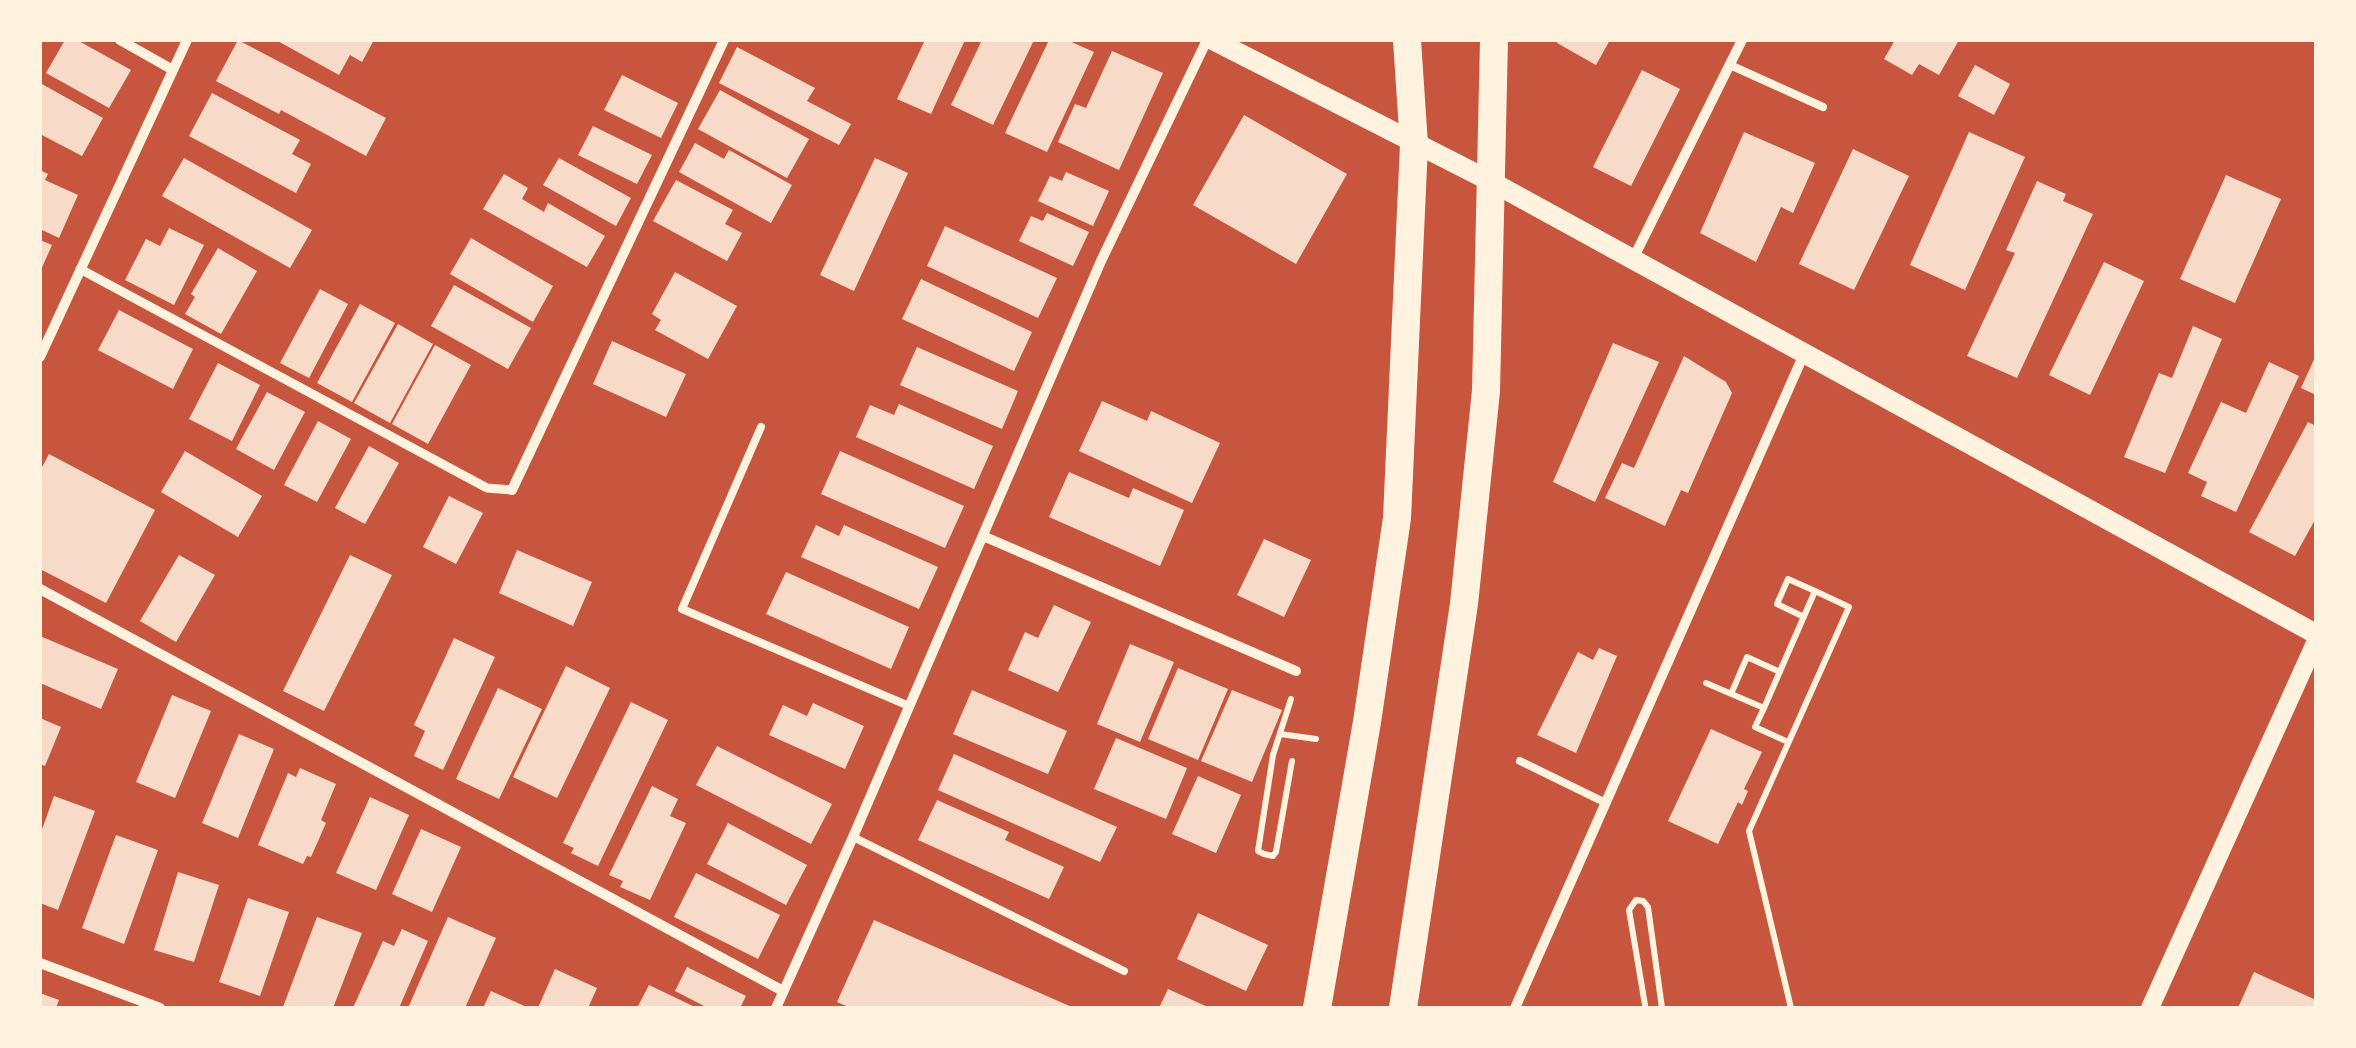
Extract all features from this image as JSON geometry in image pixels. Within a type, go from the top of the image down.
[{"type":"highway","points":[[1317,1008],[1367,722],[1397,518],[1414,145],[1408,40]]},
{"type":"highway","points":[[1404,1008],[1464,604],[1486,391],[1494,40]]},
{"type":"main road","points":[[1210,40],[1492,182],[2316,637]]},
{"type":"street","points":[[120,40],[173,70]]},
{"type":"street","points":[[41,352],[187,40]]},
{"type":"street","points":[[80,269],[487,488],[512,490],[724,40]]},
{"type":"street","points":[[776,1008],[854,837],[1101,261],[1210,40]]},
{"type":"street","points":[[1633,260],[1742,40]]},
{"type":"street","points":[[1515,1008],[1804,354]]},
{"type":"street","points":[[983,536],[1296,671]]},
{"type":"street","points":[[40,590],[784,991]]},
{"type":"street","points":[[2150,1008],[2316,637]]},
{"type":"street","points":[[40,963],[160,1008]]},
{"type":"lane","points":[[1730,66],[1822,107]]},
{"type":"lane","points":[[760,427],[682,609],[909,706]]},
{"type":"lane","points":[[1520,761],[1606,803]]},
{"type":"lane","points":[[854,837],[1124,971]]},
{"type":"path","points":[[1792,1008],[1749,831],[1849,607],[1788,580],[1776,604],[1804,617]]},
{"type":"path","points":[[1788,742],[1755,727],[1815,591]]},
{"type":"path","points":[[1731,694],[1748,657],[1780,672]]},
{"type":"path","points":[[1706,683],[1764,708]]},
{"type":"path","points":[[1291,699],[1273,755],[1258,851],[1264,854],[1273,856],[1276,852],[1292,761]]},
{"type":"path","points":[[1280,734],[1316,739]]},
{"type":"path","points":[[1644,1005],[1628,910],[1636,900],[1648,907],[1662,1008]]},
{"type":"building","points":[[65,40],[77,40],[131,70],[109,108],[46,73]]},
{"type":"building","points":[[238,40],[386,118],[366,156],[281,110],[279,114],[216,81]]},
{"type":"building","points":[[276,40],[374,40],[362,62],[350,55],[339,75]]},
{"type":"building","points":[[925,40],[965,40],[931,114],[897,99]]},
{"type":"building","points":[[982,40],[1034,40],[993,125],[951,105]]},
{"type":"building","points":[[1049,40],[1067,40],[1094,52],[1047,152],[1005,133]]},
{"type":"building","points":[[1610,40],[1596,65],[1557,43]]},
{"type":"building","points":[[1895,40],[1959,40],[1939,75],[1919,64],[1912,75],[1884,59]]},
{"type":"building","points":[[737,47],[815,88],[807,101],[851,124],[839,145],[719,83]]},
{"type":"building","points":[[1112,51],[1163,73],[1119,170],[1058,142],[1075,104],[1086,108]]},
{"type":"building","points":[[1975,65],[2010,84],[1994,115],[1958,96]]},
{"type":"building","points":[[1642,70],[1680,89],[1631,186],[1593,167]]},
{"type":"building","points":[[622,75],[678,103],[661,138],[604,110]]},
{"type":"building","points":[[40,83],[103,118],[82,156],[40,134]]},
{"type":"building","points":[[720,90],[809,139],[787,178],[698,129]]},
{"type":"building","points":[[212,93],[300,140],[292,154],[311,164],[296,193],[189,136]]},
{"type":"building","points":[[1244,115],[1347,174],[1296,264],[1193,205]]},
{"type":"building","points":[[593,126],[652,155],[637,184],[578,155]]},
{"type":"building","points":[[1744,132],[1815,163],[1793,213],[1781,207],[1756,262],[1700,233]]},
{"type":"building","points":[[1969,132],[2025,157],[1965,290],[1910,265]]},
{"type":"building","points":[[695,143],[724,159],[729,150],[792,185],[771,223],[679,172]]},
{"type":"building","points":[[1853,149],[1909,176],[1854,290],[1799,264]]},
{"type":"building","points":[[184,158],[312,230],[290,268],[162,196]]},
{"type":"building","points":[[559,158],[631,198],[616,226],[543,185]]},
{"type":"building","points":[[875,158],[908,173],[854,291],[820,275]]},
{"type":"building","points":[[40,170],[48,174],[45,180],[78,195],[59,238],[40,229]]},
{"type":"building","points":[[1066,172],[1109,191],[1093,226],[1038,201],[1050,176],[1062,181]]},
{"type":"building","points":[[504,174],[528,188],[522,199],[544,212],[548,203],[605,236],[587,267],[483,209]]},
{"type":"building","points":[[2226,175],[2281,199],[2235,303],[2180,279]]},
{"type":"building","points":[[676,180],[733,210],[725,224],[742,233],[727,261],[653,221]]},
{"type":"building","points":[[2037,181],[2066,194],[2063,201],[2093,214],[2017,378],[1967,356],[2015,253],[2006,250]]},
{"type":"building","points":[[1047,213],[1089,232],[1073,266],[1019,241],[1031,216],[1043,221]]},
{"type":"building","points":[[945,226],[1057,278],[1038,318],[927,266]]},
{"type":"building","points":[[169,228],[204,245],[174,305],[125,280],[146,239],[160,246]]},
{"type":"building","points":[[471,238],[553,286],[533,322],[450,274]]},
{"type":"building","points":[[40,240],[52,245],[40,272]]},
{"type":"building","points":[[218,248],[257,271],[221,334],[185,314],[195,297],[191,294]]},
{"type":"building","points":[[2104,262],[2144,281],[2090,395],[2049,375]]},
{"type":"building","points":[[675,272],[737,306],[708,359],[655,330],[661,320],[652,314]]},
{"type":"building","points":[[921,279],[1032,332],[1014,371],[902,319]]},
{"type":"building","points":[[454,285],[531,328],[508,369],[431,326]]},
{"type":"building","points":[[320,289],[348,304],[309,378],[280,363]]},
{"type":"building","points":[[360,304],[395,323],[352,402],[317,383]]},
{"type":"building","points":[[119,310],[193,349],[173,389],[98,350]]},
{"type":"building","points":[[398,324],[433,344],[390,423],[354,403]]},
{"type":"building","points":[[2193,326],[2222,339],[2165,473],[2124,457],[2159,373],[2172,378]]},
{"type":"building","points":[[612,341],[686,374],[666,417],[593,384]]},
{"type":"building","points":[[1613,343],[1659,362],[1595,502],[1553,482]]},
{"type":"building","points":[[435,345],[471,365],[428,444],[392,424]]},
{"type":"building","points":[[917,347],[1018,391],[1002,429],[900,385]]},
{"type":"building","points":[[2316,355],[2316,395],[2301,388]]},
{"type":"building","points":[[1684,356],[1726,382],[1732,393],[1688,493],[1681,490],[1665,526],[1605,498],[1622,463],[1634,468]]},
{"type":"building","points":[[2269,362],[2299,376],[2236,512],[2201,496],[2207,482],[2188,473],[2221,402],[2246,413]]},
{"type":"building","points":[[218,363],[260,385],[232,441],[189,419]]},
{"type":"building","points":[[267,392],[305,412],[274,470],[236,449]]},
{"type":"building","points":[[1102,401],[1147,421],[1151,411],[1220,443],[1192,503],[1079,451]]},
{"type":"building","points":[[899,404],[993,446],[974,489],[856,437],[870,405],[894,415]]},
{"type":"building","points":[[318,421],[351,439],[317,502],[284,485]]},
{"type":"building","points":[[2308,422],[2316,426],[2316,518],[2295,556],[2249,532]]},
{"type":"building","points":[[369,446],[399,463],[365,524],[335,508]]},
{"type":"building","points":[[185,451],[262,496],[238,537],[161,492]]},
{"type":"building","points":[[840,451],[964,506],[945,548],[821,494]]},
{"type":"building","points":[[49,454],[155,510],[106,603],[40,569],[40,471]]},
{"type":"building","points":[[1069,472],[1129,498],[1133,488],[1184,510],[1160,566],[1049,517]]},
{"type":"building","points":[[449,496],[483,513],[456,564],[423,547]]},
{"type":"building","points":[[816,525],[839,536],[844,525],[938,567],[919,609],[801,557]]},
{"type":"building","points":[[1264,539],[1311,560],[1284,617],[1237,595]]},
{"type":"building","points":[[517,550],[592,582],[573,626],[499,593]]},
{"type":"building","points":[[179,555],[215,575],[176,642],[140,621]]},
{"type":"building","points":[[350,555],[392,575],[324,711],[283,691]]},
{"type":"building","points":[[786,572],[909,627],[891,669],[766,614]]},
{"type":"building","points":[[1054,605],[1091,622],[1058,692],[1008,670],[1025,632],[1038,638]]},
{"type":"building","points":[[40,636],[118,669],[101,709],[40,683]]},
{"type":"building","points":[[454,638],[495,657],[443,770],[414,756],[425,731],[414,725]]},
{"type":"building","points":[[1130,644],[1174,662],[1140,742],[1097,724]]},
{"type":"building","points":[[1599,648],[1617,656],[1576,753],[1537,735],[1578,652],[1593,660]]},
{"type":"building","points":[[566,666],[610,688],[557,798],[513,777]]},
{"type":"building","points":[[1178,668],[1228,689],[1198,760],[1148,739]]},
{"type":"building","points":[[498,688],[542,709],[499,799],[456,779]]},
{"type":"building","points":[[972,690],[1067,731],[1048,774],[953,734]]},
{"type":"building","points":[[1232,690],[1282,710],[1252,782],[1201,761]]},
{"type":"building","points":[[172,695],[211,711],[175,798],[136,782]]},
{"type":"building","points":[[631,702],[668,720],[598,866],[571,853],[574,848],[563,843]]},
{"type":"building","points":[[813,703],[864,726],[845,769],[769,735],[783,705],[807,716]]},
{"type":"building","points":[[40,718],[61,727],[45,766],[40,764]]},
{"type":"building","points":[[1711,729],[1762,752],[1744,789],[1748,791],[1742,805],[1738,802],[1718,844],[1668,821]]},
{"type":"building","points":[[239,734],[274,749],[238,838],[202,823]]},
{"type":"building","points":[[1116,738],[1187,768],[1166,819],[1094,789]]},
{"type":"building","points":[[717,746],[832,804],[811,844],[696,785]]},
{"type":"building","points":[[954,754],[1117,827],[1100,862],[938,790]]},
{"type":"building","points":[[300,768],[336,784],[321,820],[326,823],[311,857],[307,856],[303,864],[258,845],[288,773],[296,777]]},
{"type":"building","points":[[1198,776],[1241,795],[1216,853],[1172,834]]},
{"type":"building","points":[[652,786],[678,799],[670,816],[686,823],[650,900],[620,887],[623,881],[609,875]]},
{"type":"building","points":[[54,796],[95,811],[58,910],[40,903],[40,835]]},
{"type":"building","points":[[370,797],[409,815],[376,890],[336,873]]},
{"type":"building","points":[[937,800],[1009,832],[1005,840],[1064,867],[1049,899],[918,840]]},
{"type":"building","points":[[728,823],[807,865],[786,905],[707,864]]},
{"type":"building","points":[[421,829],[461,847],[432,912],[392,894]]},
{"type":"building","points":[[116,835],[158,850],[124,944],[82,928]]},
{"type":"building","points":[[178,872],[219,885],[194,962],[154,950]]},
{"type":"building","points":[[696,873],[780,915],[758,959],[674,917]]},
{"type":"building","points":[[248,898],[289,912],[260,996],[219,982]]},
{"type":"building","points":[[1198,913],[1268,945],[1246,991],[1177,959]]},
{"type":"building","points":[[317,917],[362,933],[333,1008],[283,1007]]},
{"type":"building","points":[[448,917],[496,938],[465,1008],[408,1008]]},
{"type":"building","points":[[874,920],[1074,1008],[851,1008],[837,1002]]},
{"type":"building","points":[[402,929],[428,941],[399,1008],[353,1008],[383,941],[394,946]]},
{"type":"building","points":[[687,967],[746,996],[740,1008],[708,1008],[675,991]]},
{"type":"building","points":[[555,969],[597,988],[588,1008],[538,1008]]},
{"type":"building","points":[[2254,972],[2316,1000],[2316,1008],[2238,1008]]},
{"type":"building","points":[[649,985],[697,1008],[637,1008]]},
{"type":"building","points":[[1168,989],[1210,1008],[1159,1008]]},
{"type":"building","points":[[491,991],[529,1008],[483,1008]]},
{"type":"building","points":[[40,993],[59,1000],[56,1008],[40,1008]]}]
